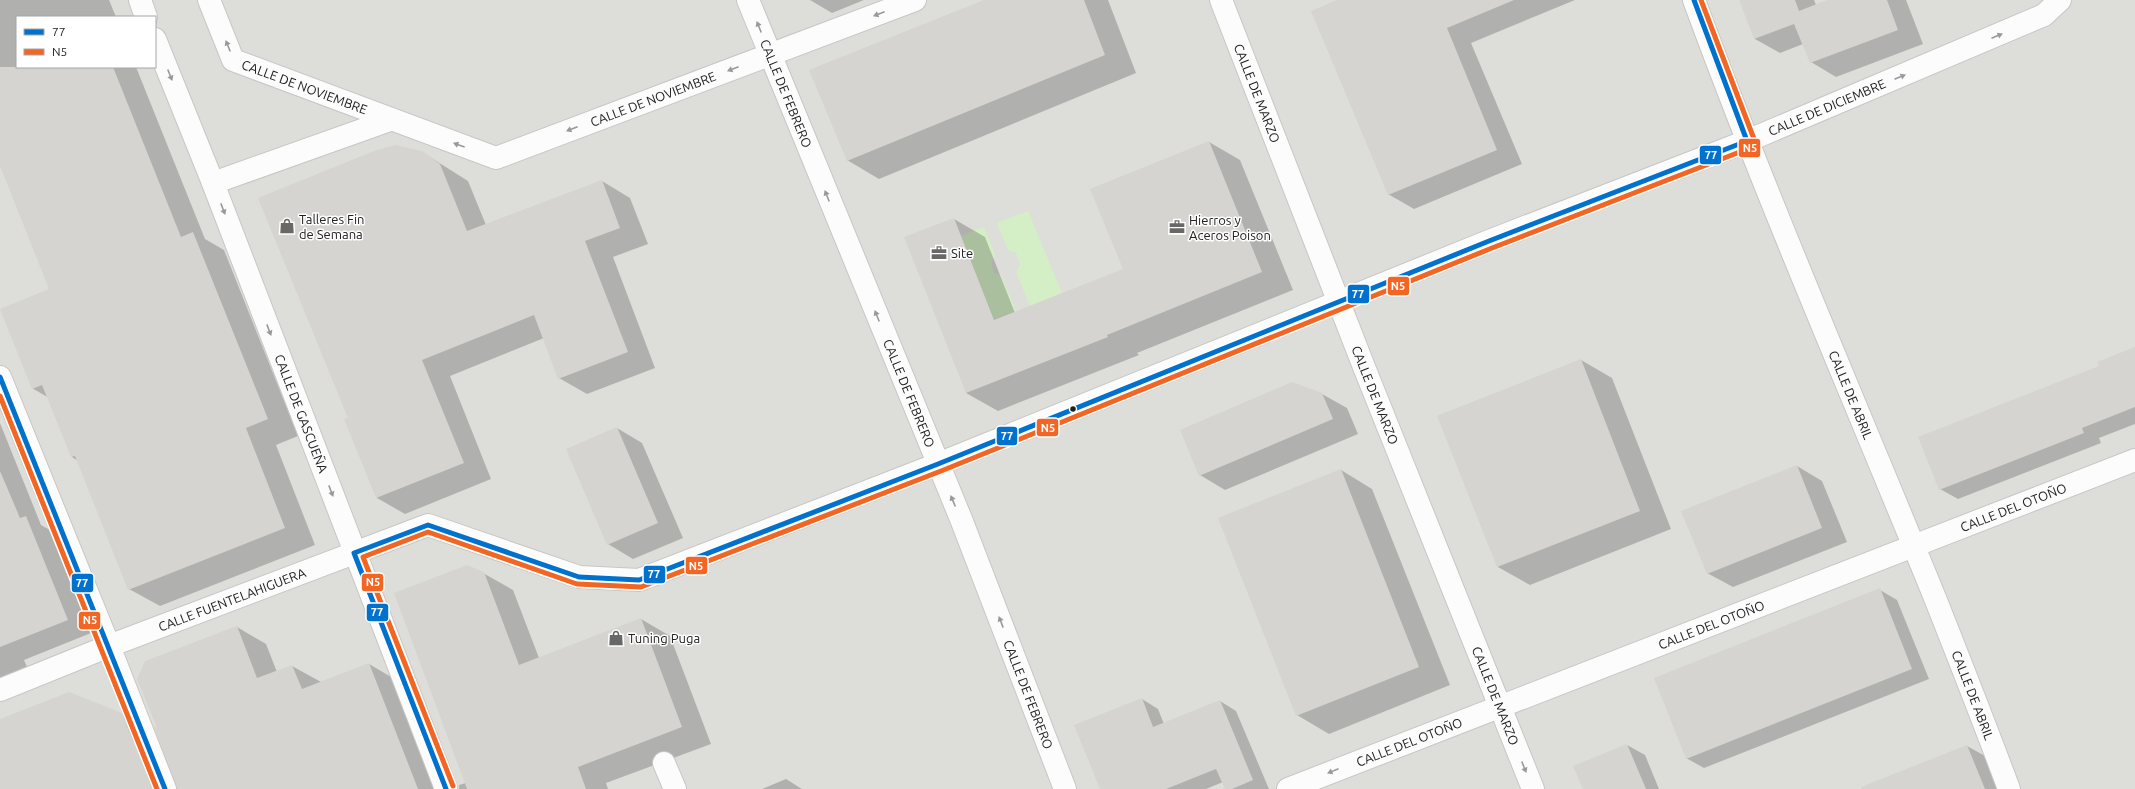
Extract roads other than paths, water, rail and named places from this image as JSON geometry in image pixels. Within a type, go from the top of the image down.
[{"type":"street","points":[[140,0],[146,16]]},
{"type":"street","name":"CALLE DE NOVIEMBRE","points":[[209,0],[233,60],[390,120],[496,158],[915,0]]},
{"type":"street","name":"CALLE DE FEBRERO","points":[[748,0],[961,519],[1065,789]]},
{"type":"street","name":"CALLE DE MARZO","points":[[1221,0],[1339,302],[1533,789]]},
{"type":"street","name":"CALLE DE ABRIL","points":[[1694,0],[1748,141],[2009,789]]},
{"type":"street","name":"CALLE DE DICIEMBRE","points":[[354,553],[428,526],[579,577],[639,580],[938,464],[1489,241],[1748,141],[2044,15],[2060,0]]},
{"type":"street","name":"CALLE DE GASCUEÑA","points":[[156,41],[213,183],[446,789]]},
{"type":"street","name":"CALLE DE NOVIEMBRE","points":[[213,183],[390,120]]},
{"type":"street","points":[[0,377],[165,789]]},
{"type":"street","name":"CALLE DEL OTOÑO","points":[[1288,789],[1499,705],[2135,460]]},
{"type":"street","name":"CALLE FUENTELAHIGUERA","points":[[0,690],[109,646],[354,553]]},
{"type":"street","points":[[664,763],[674,789]]},
{"type":"place","name":"Talleres Fin de Semana","points":[[287,226]]},
{"type":"place","name":"Hierros y Aceros Poison","points":[[1177,227]]},
{"type":"place","name":"Site","points":[[939,253]]},
{"type":"place","name":"Tuning Puga","points":[[616,638]]}]
